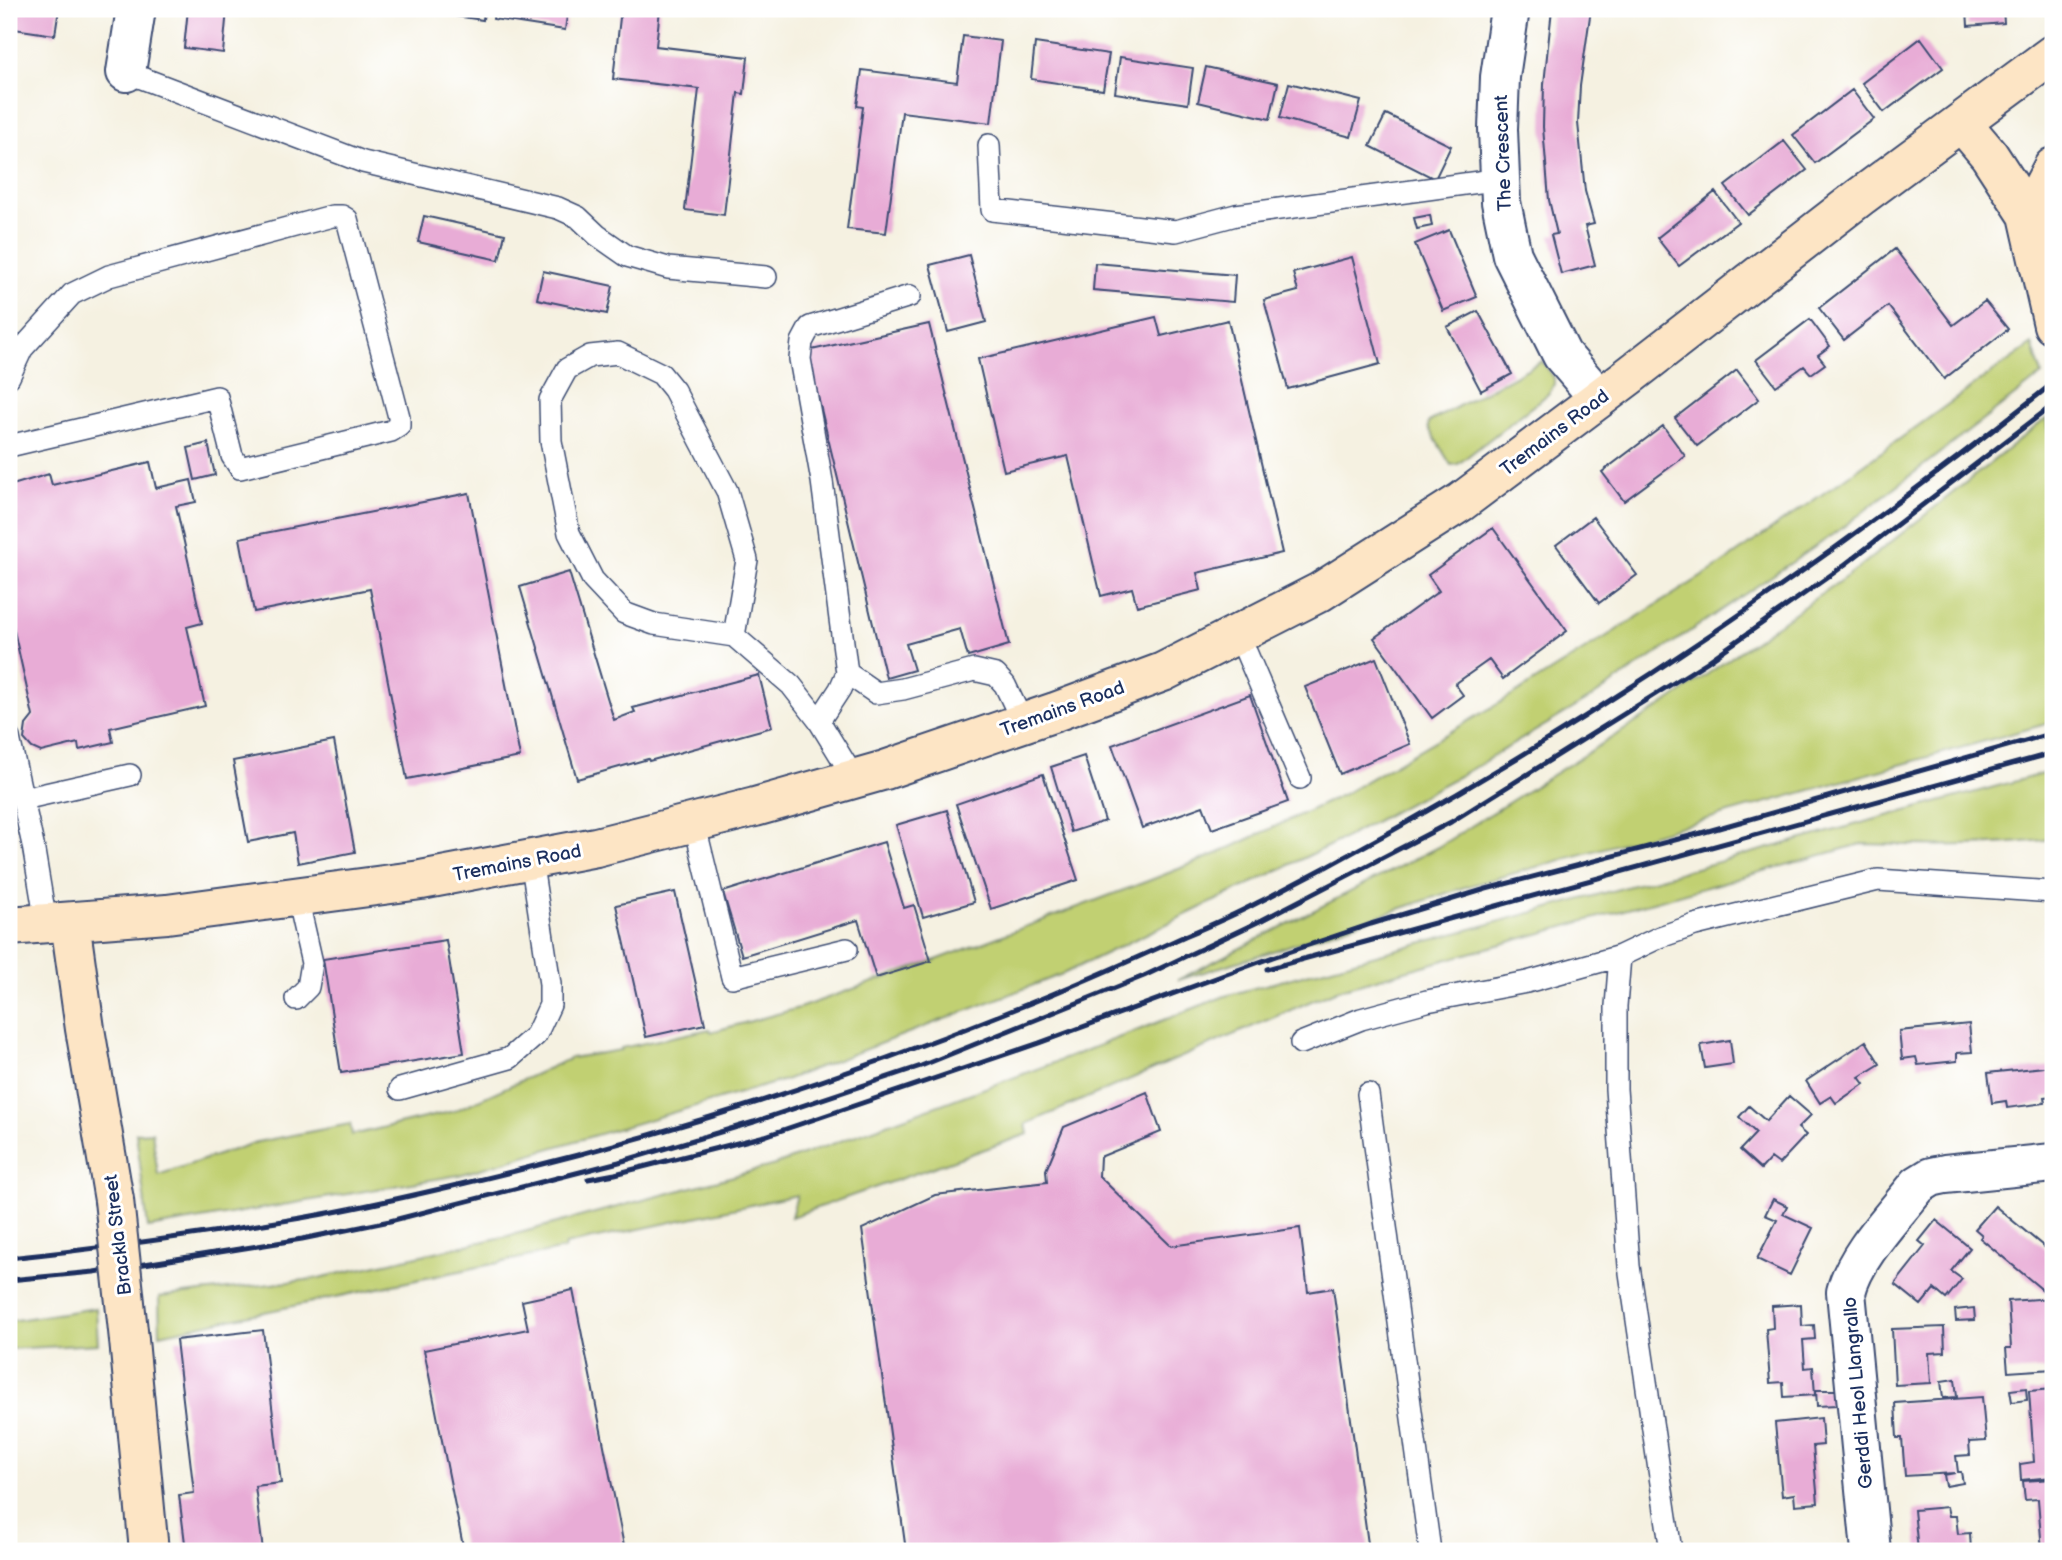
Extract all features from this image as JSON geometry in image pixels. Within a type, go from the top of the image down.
[{"type":"main road","name":"Tremains Road","points":[[41,924],[167,914],[421,880],[596,846],[854,778],[1023,723],[1163,672],[1320,592],[1461,502],[1860,197],[2053,54]]},
{"type":"main road","points":[[1962,123],[1989,155],[2028,215],[2053,325]]},
{"type":"main road","points":[[2028,215],[2053,167]]},
{"type":"main road","name":"Brackla Street","points":[[41,924],[85,1029],[114,1200],[149,1551]]},
{"type":"street","points":[[126,72],[136,9]]},
{"type":"street","name":"The Crescent","points":[[1510,9],[1500,77],[1499,129],[1501,202],[1512,255],[1562,355],[1599,398]]},
{"type":"street","name":"Gerddi Heol Llangrallo","points":[[1871,1551],[1846,1292],[1849,1281],[1860,1260],[1918,1185],[1931,1177],[2053,1163]]},
{"type":"lane","points":[[126,72],[363,162],[558,208],[578,217],[626,256],[668,268],[766,276]]},
{"type":"lane","points":[[989,145],[992,210],[1176,231],[1236,215],[1501,179]]},
{"type":"lane","points":[[9,446],[217,397],[232,456],[240,468],[379,434],[399,426],[399,417],[347,219],[342,216],[332,216],[109,276],[72,294],[22,349],[11,373]]},
{"type":"lane","points":[[819,721],[847,673],[822,481],[800,359],[802,342],[810,327],[910,296]]},
{"type":"lane","points":[[734,636],[747,560],[727,491],[674,390],[662,374],[618,353],[590,356],[566,369],[550,400],[551,441],[569,533],[593,580],[624,613],[654,624],[734,636],[791,685],[819,721],[854,778]]},
{"type":"lane","points":[[1238,633],[1300,778]]},
{"type":"lane","points":[[847,673],[876,693],[903,690],[974,670],[996,675],[1004,684],[1023,723]]},
{"type":"lane","points":[[9,738],[23,799],[41,924]]},
{"type":"lane","points":[[23,799],[130,775]]},
{"type":"lane","points":[[694,822],[732,977],[847,949]]},
{"type":"lane","points":[[400,1089],[510,1058],[536,1035],[550,1006],[550,984],[531,859]]},
{"type":"lane","points":[[1301,1043],[1361,1019],[1427,1001],[1527,982],[1620,956],[1660,937],[1695,925],[1878,880],[2053,892]]},
{"type":"lane","points":[[296,999],[308,986],[312,963],[297,897]]},
{"type":"lane","points":[[1620,956],[1616,1006],[1616,1088],[1629,1266],[1671,1551]]},
{"type":"lane","points":[[1368,1094],[1430,1551]]},
{"type":"green space","points":[[2032,344],[2042,375],[1834,534],[1594,696],[1470,770],[1343,839],[1065,973],[785,1080],[459,1175],[148,1228],[136,1133],[152,1132],[158,1175],[257,1142],[350,1124],[352,1135],[454,1111],[571,1058],[621,1050],[710,1029],[711,1032],[799,1008],[936,960],[1219,853],[1342,795],[1513,695],[1720,565]]},
{"type":"green space","points":[[1542,361],[1554,378],[1554,384],[1548,394],[1458,464],[1451,465],[1428,427],[1429,422]]},
{"type":"green space","points":[[2047,418],[2053,464],[2053,722],[1465,887],[1178,980],[1438,847],[1662,706],[1857,569]]},
{"type":"green space","points":[[2053,771],[2053,839],[1981,845],[1861,844],[1337,990],[1026,1124],[1028,1134],[791,1217],[797,1195],[565,1245],[564,1249],[160,1334],[159,1297],[314,1279],[512,1235],[775,1165],[1067,1058],[1225,996]]},
{"type":"green space","points":[[96,1308],[98,1344],[9,1349],[9,1321]]},
{"type":"building","points":[[17,9],[59,9],[55,35],[14,29]]},
{"type":"building","points":[[188,9],[227,9],[223,53],[184,48]]},
{"type":"building","points":[[413,9],[484,9],[483,20]]},
{"type":"building","points":[[494,9],[568,9],[565,30],[493,19]]},
{"type":"building","points":[[621,9],[660,9],[656,46],[748,57],[744,94],[738,93],[724,215],[685,210],[699,89],[613,79]]},
{"type":"building","points":[[1552,9],[1591,9],[1580,86],[1578,123],[1585,191],[1594,224],[1585,226],[1595,265],[1561,274],[1551,235],[1557,234],[1549,200],[1543,127],[1544,84]]},
{"type":"building","points":[[1967,9],[2003,9],[2004,23],[1968,26]]},
{"type":"building","points":[[963,36],[1001,41],[991,123],[902,112],[886,233],[847,229],[863,107],[857,106],[862,70],[957,82]]},
{"type":"building","points":[[1921,38],[1943,68],[1884,112],[1862,83]]},
{"type":"building","points":[[1035,43],[1109,54],[1103,90],[1031,79]]},
{"type":"building","points":[[1120,57],[1193,68],[1188,104],[1115,93]]},
{"type":"building","points":[[1206,67],[1278,83],[1270,119],[1198,102]]},
{"type":"building","points":[[1289,83],[1361,101],[1351,137],[1280,118]]},
{"type":"building","points":[[1852,90],[1874,119],[1815,163],[1793,135]]},
{"type":"building","points":[[1386,114],[1451,146],[1435,179],[1370,146]]},
{"type":"building","points":[[1784,141],[1807,170],[1748,215],[1725,186]]},
{"type":"building","points":[[1715,192],[1738,222],[1679,266],[1657,238]]},
{"type":"building","points":[[1430,215],[1432,226],[1417,229],[1414,218]]},
{"type":"building","points":[[424,216],[505,234],[499,260],[418,242]]},
{"type":"building","points":[[1449,230],[1477,297],[1443,311],[1415,244]]},
{"type":"building","points":[[1895,249],[1953,325],[1985,301],[2008,329],[1944,379],[1888,306],[1844,340],[1819,308]]},
{"type":"building","points":[[969,255],[986,322],[948,332],[930,265]]},
{"type":"building","points":[[1352,257],[1380,364],[1288,389],[1264,300],[1298,291],[1293,273]]},
{"type":"building","points":[[1095,263],[1235,275],[1233,302],[1093,290]]},
{"type":"building","points":[[543,271],[613,286],[607,314],[537,299]]},
{"type":"building","points":[[1478,311],[1512,374],[1481,391],[1447,327]]},
{"type":"building","points":[[1156,317],[1161,336],[1228,320],[1282,553],[1197,573],[1201,590],[1137,606],[1132,588],[1101,596],[1068,456],[1004,471],[978,359]]},
{"type":"building","points":[[1810,319],[1830,346],[1818,355],[1825,364],[1811,374],[1804,366],[1776,386],[1756,360]]},
{"type":"building","points":[[929,324],[1009,645],[968,657],[960,629],[906,644],[914,670],[886,678],[807,351]]},
{"type":"building","points":[[1737,370],[1759,399],[1697,446],[1675,418]]},
{"type":"building","points":[[1663,426],[1685,456],[1624,501],[1602,472]]},
{"type":"building","points":[[208,443],[215,475],[195,480],[188,448]]},
{"type":"building","points":[[150,462],[156,488],[191,480],[196,502],[176,506],[202,623],[187,627],[205,706],[110,728],[113,742],[79,750],[78,743],[41,752],[32,748],[24,739],[26,725],[33,716],[9,608],[9,486],[49,474],[52,485]]},
{"type":"building","points":[[469,493],[520,757],[407,779],[370,589],[254,612],[240,538]]},
{"type":"building","points":[[1593,517],[1637,575],[1599,603],[1556,545]]},
{"type":"building","points":[[1493,528],[1567,631],[1503,679],[1489,660],[1455,684],[1463,695],[1432,718],[1374,638],[1439,591],[1428,575]]},
{"type":"building","points":[[569,572],[614,720],[635,712],[633,708],[759,675],[772,727],[577,779],[520,587]]},
{"type":"building","points":[[1376,658],[1410,744],[1340,774],[1305,687]]},
{"type":"building","points":[[1250,695],[1288,802],[1212,829],[1203,806],[1142,828],[1112,745]]},
{"type":"building","points":[[334,741],[355,852],[298,863],[293,833],[248,842],[233,761]]},
{"type":"building","points":[[1084,756],[1105,821],[1071,832],[1051,767]]},
{"type":"building","points":[[1043,774],[1078,880],[991,909],[956,804]]},
{"type":"building","points":[[947,810],[974,902],[923,917],[896,825]]},
{"type":"building","points":[[884,842],[904,908],[914,905],[931,961],[876,978],[858,920],[742,956],[723,892]]},
{"type":"building","points":[[675,892],[705,1024],[646,1037],[616,905]]},
{"type":"building","points":[[446,940],[464,1053],[341,1073],[323,959]]},
{"type":"building","points":[[1969,1024],[1972,1052],[1957,1053],[1957,1061],[1918,1065],[1916,1057],[1902,1059],[1899,1031]]},
{"type":"building","points":[[1730,1040],[1733,1064],[1705,1068],[1701,1045]]},
{"type":"building","points":[[1866,1041],[1880,1064],[1859,1077],[1864,1084],[1836,1103],[1831,1096],[1820,1103],[1806,1081]]},
{"type":"building","points":[[2053,1066],[2053,1096],[2044,1097],[2045,1103],[2007,1108],[2006,1101],[1992,1103],[1988,1073]]},
{"type":"building","points":[[1147,1092],[1161,1132],[1100,1157],[1099,1176],[1171,1246],[1300,1228],[1308,1292],[1333,1288],[1369,1551],[906,1551],[862,1229],[935,1195],[1047,1182],[1046,1170],[1064,1127]]},
{"type":"building","points":[[1789,1096],[1811,1115],[1798,1128],[1806,1135],[1779,1164],[1771,1158],[1761,1169],[1740,1150],[1756,1133],[1739,1117],[1749,1106],[1766,1121]]},
{"type":"building","points":[[1773,1199],[1787,1206],[1783,1214],[1813,1228],[1790,1275],[1757,1259],[1777,1220],[1765,1215]]},
{"type":"building","points":[[1995,1206],[2049,1251],[2046,1255],[2053,1261],[2053,1293],[2048,1288],[2045,1292],[1980,1238],[1982,1235],[1975,1229]]},
{"type":"building","points":[[1936,1220],[1970,1248],[1951,1271],[1962,1279],[1946,1299],[1934,1289],[1921,1305],[1895,1284],[1925,1246],[1919,1241]]},
{"type":"building","points":[[573,1290],[625,1551],[464,1551],[424,1350],[528,1329],[522,1301]]},
{"type":"building","points":[[2053,1298],[2053,1369],[2008,1372],[2006,1348],[2011,1348],[2008,1301]]},
{"type":"building","points":[[1801,1304],[1802,1326],[1814,1325],[1815,1339],[1803,1340],[1805,1368],[1813,1367],[1815,1395],[1784,1397],[1783,1382],[1770,1383],[1766,1329],[1773,1328],[1772,1306]]},
{"type":"building","points":[[1974,1308],[1975,1320],[1956,1321],[1955,1310]]},
{"type":"building","points":[[1944,1327],[1945,1352],[1929,1353],[1931,1383],[1895,1385],[1892,1329]]},
{"type":"building","points":[[263,1330],[281,1483],[255,1486],[263,1551],[186,1551],[179,1495],[194,1493],[176,1340]]},
{"type":"building","points":[[1955,1379],[1957,1397],[1943,1398],[1941,1381]]},
{"type":"building","points":[[2026,1388],[2027,1400],[2012,1402],[2010,1390]]},
{"type":"building","points":[[2053,1389],[2053,1477],[2021,1480],[2020,1464],[2034,1462],[2029,1391]]},
{"type":"building","points":[[1816,1390],[1837,1390],[1837,1405],[1817,1406]]},
{"type":"building","points":[[1982,1397],[1986,1441],[1969,1442],[1970,1455],[1956,1456],[1963,1483],[1946,1486],[1944,1475],[1955,1473],[1905,1476],[1902,1438],[1897,1438],[1895,1403]]},
{"type":"building","points":[[1821,1418],[1823,1445],[1813,1446],[1818,1503],[1795,1505],[1794,1494],[1782,1496],[1775,1423]]},
{"type":"building","points":[[2053,1479],[2053,1551],[2042,1551],[2038,1499],[2025,1500],[2023,1481]]},
{"type":"building","points":[[1947,1507],[1949,1516],[1956,1516],[1958,1534],[1970,1533],[1971,1551],[1918,1551],[1914,1510]]},
{"type":"railway","points":[[9,1258],[265,1224],[380,1203],[511,1172],[640,1138],[768,1099],[894,1056],[1039,1000],[1257,903],[1466,789],[1568,727],[1767,596],[1864,527],[2053,383]]},
{"type":"railway","points":[[9,1280],[94,1272],[302,1239],[390,1221],[619,1162],[754,1122],[921,1066],[1144,976],[1262,920],[1451,822],[1707,662],[1835,572],[2053,405]]},
{"type":"railway","points":[[588,1179],[765,1136],[1039,1043],[1371,924],[1486,889],[1694,835],[2053,733]]},
{"type":"railway","points":[[1267,969],[2053,753]]}]
